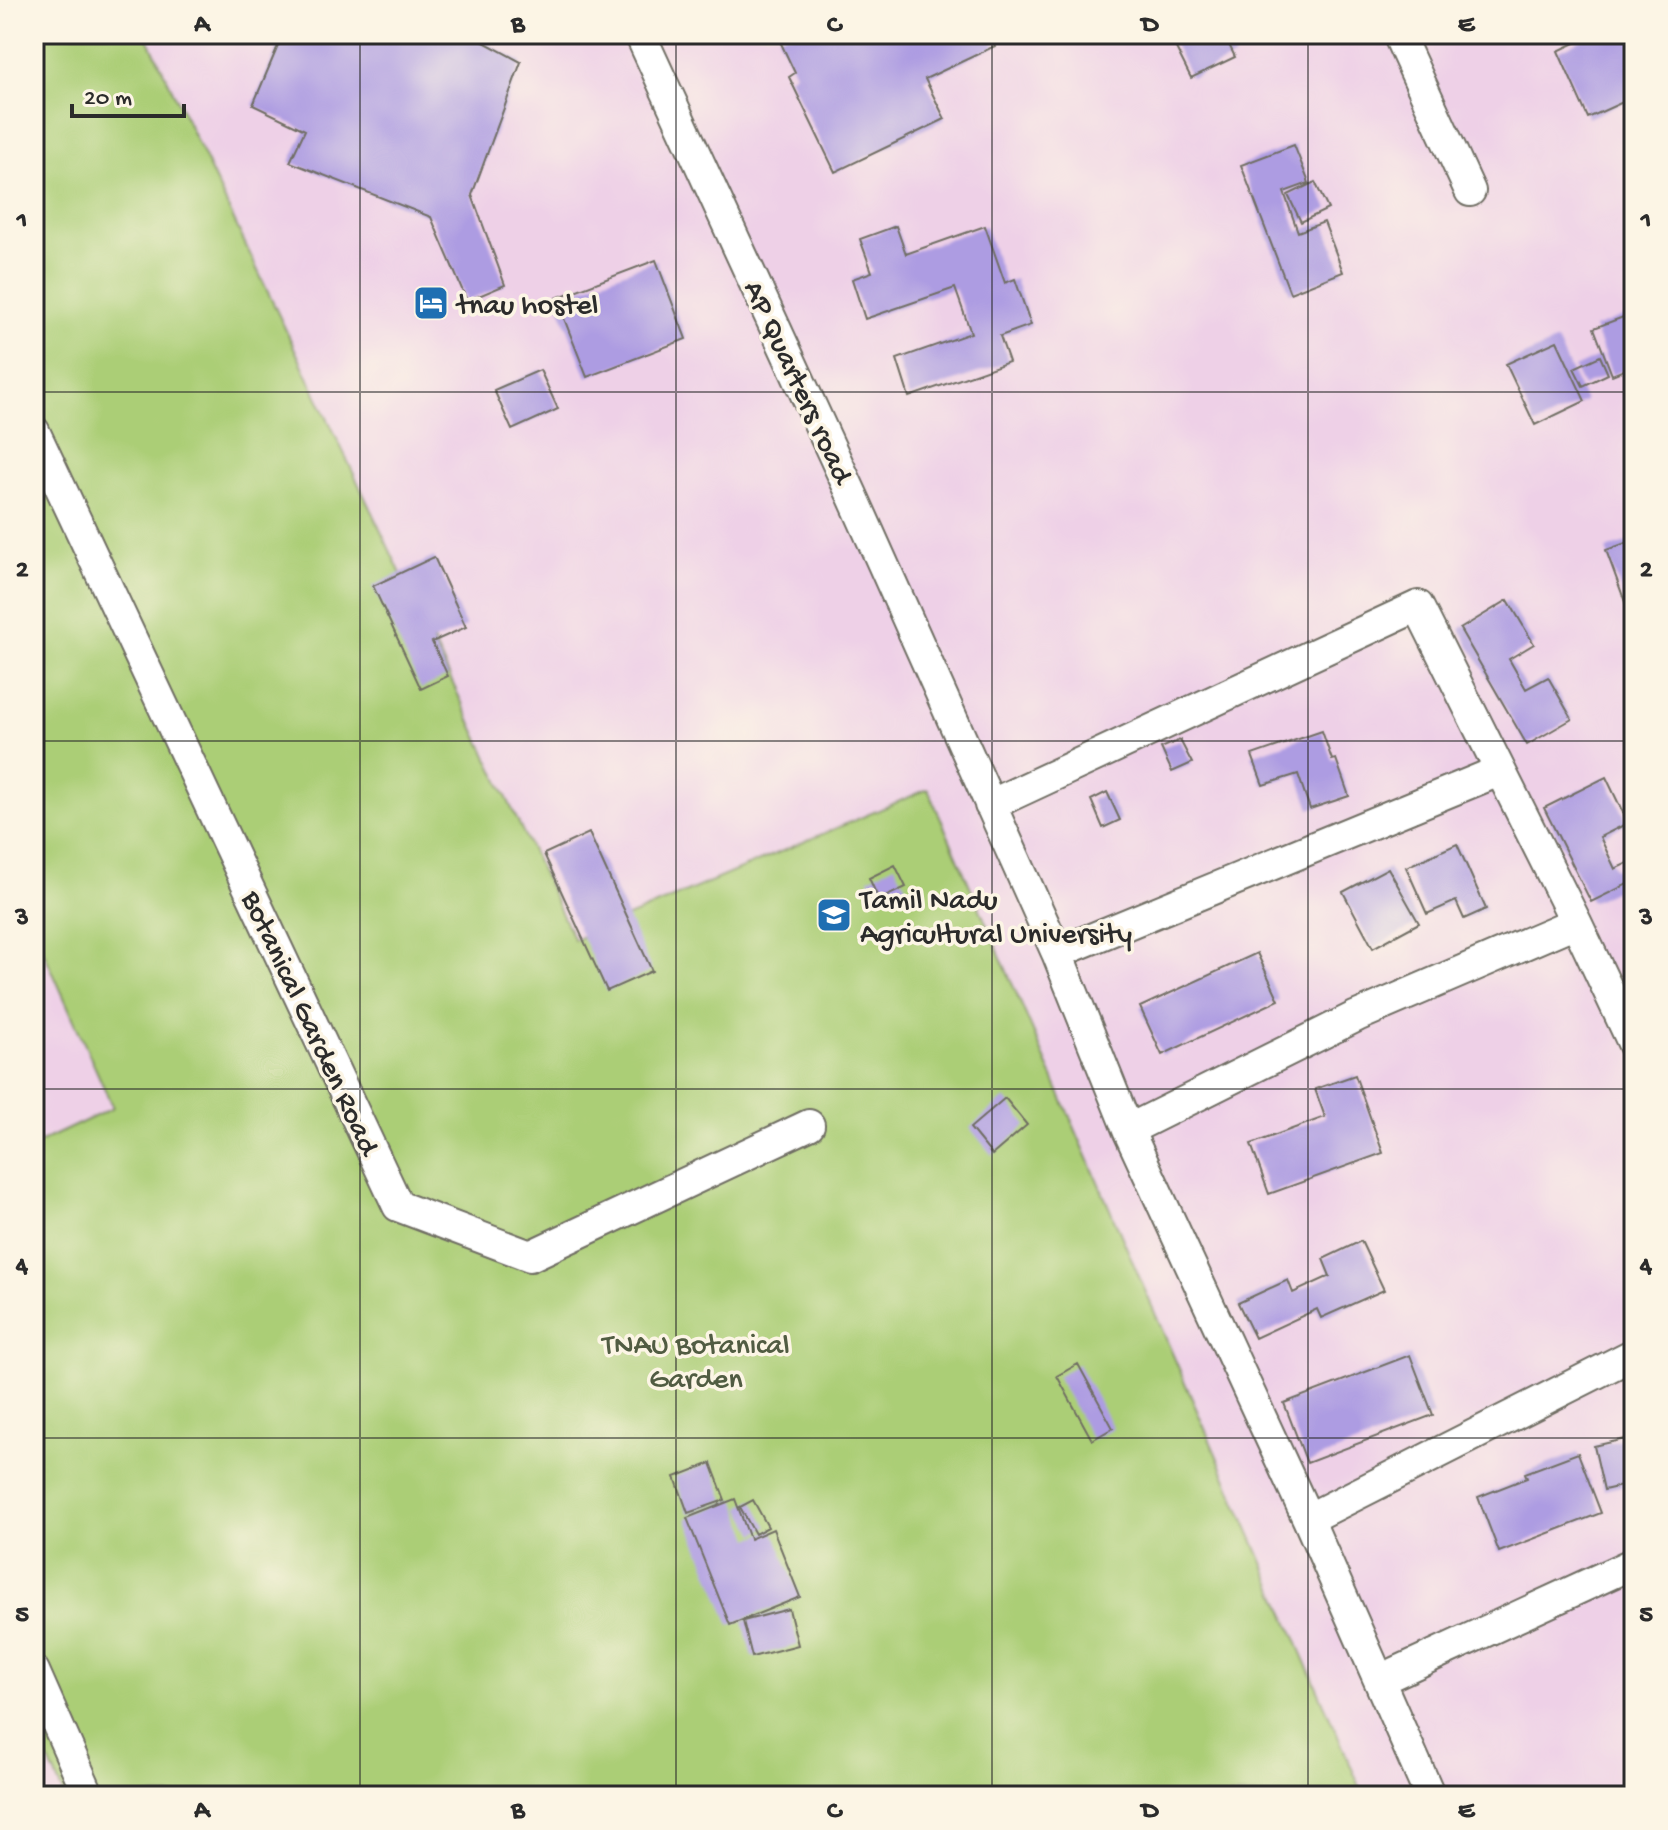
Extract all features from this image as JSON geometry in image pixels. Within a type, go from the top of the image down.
[{"type":"street","name":"AP Quarters road","points":[[640,34],[957,729],[1057,953],[1128,1130],[1308,1519],[1430,1796]]},
{"type":"street","points":[[1398,34],[1470,191]]},
{"type":"street","name":"Botanical Garden Road","points":[[34,431],[398,1206],[530,1256],[809,1125]]},
{"type":"street","points":[[990,805],[1418,606],[1634,1045]]},
{"type":"street","points":[[1057,953],[1499,771]]},
{"type":"street","points":[[1128,1130],[1357,1016],[1576,922]]},
{"type":"street","points":[[1308,1519],[1634,1354]]},
{"type":"street","points":[[1380,1680],[1634,1563]]},
{"type":"street","points":[[34,1671],[89,1796]]},
{"type":"shaded area","name":"Tamil Nadu Agricultural University","points":[[34,34],[1634,34],[1634,1796],[34,1796]]},
{"type":"green space","name":"TNAU Botanical Garden","points":[[34,34],[146,34],[574,940],[928,789],[1364,1796],[64,1796],[34,1725],[34,1145],[113,1108],[34,930]]},
{"type":"building","points":[[283,34],[482,34],[480,40],[521,62],[472,195],[505,285],[467,301],[431,217],[290,162],[305,130],[253,105]]},
{"type":"building","points":[[785,34],[990,34],[995,46],[925,79],[945,119],[835,172],[789,77],[795,73],[778,37]]},
{"type":"building","points":[[1169,34],[1224,34],[1235,57],[1191,78]]},
{"type":"building","points":[[1594,34],[1634,34],[1634,97],[1588,118],[1558,51]]},
{"type":"building","points":[[1294,145],[1309,183],[1284,192],[1298,232],[1324,222],[1343,272],[1290,293],[1241,165]]},
{"type":"building","points":[[1315,182],[1328,209],[1301,222],[1288,195]]},
{"type":"building","points":[[896,226],[906,254],[985,226],[1005,283],[1015,279],[1031,325],[1000,336],[1009,362],[909,397],[897,359],[971,333],[955,288],[865,319],[852,279],[872,272],[860,239]]},
{"type":"building","points":[[656,260],[686,339],[587,377],[556,298]]},
{"type":"building","points":[[1634,313],[1634,366],[1612,375],[1594,328]]},
{"type":"building","points":[[1557,341],[1585,401],[1535,425],[1506,364]]},
{"type":"building","points":[[1600,356],[1608,374],[1583,386],[1574,368]]},
{"type":"building","points":[[540,370],[558,409],[512,430],[494,390]]},
{"type":"building","points":[[1634,540],[1634,607],[1628,610],[1606,550]]},
{"type":"building","points":[[434,557],[466,627],[432,642],[448,676],[421,689],[373,586]]},
{"type":"building","points":[[1508,600],[1534,644],[1509,659],[1526,689],[1548,677],[1572,719],[1527,745],[1460,629]]},
{"type":"building","points":[[1322,731],[1349,796],[1310,809],[1298,774],[1263,785],[1252,755]]},
{"type":"building","points":[[1180,740],[1192,763],[1172,772],[1161,748]]},
{"type":"building","points":[[1606,777],[1628,823],[1600,837],[1615,869],[1634,860],[1634,881],[1591,902],[1544,808]]},
{"type":"building","points":[[1107,792],[1120,820],[1103,828],[1091,800]]},
{"type":"building","points":[[589,833],[652,971],[607,991],[544,854]]},
{"type":"building","points":[[1457,844],[1486,909],[1464,919],[1456,901],[1427,914],[1406,867]]},
{"type":"building","points":[[895,865],[906,887],[879,900],[869,878]]},
{"type":"building","points":[[1388,868],[1419,923],[1373,948],[1343,892]]},
{"type":"building","points":[[1257,953],[1279,1000],[1162,1055],[1140,1007]]},
{"type":"building","points":[[1355,1075],[1383,1153],[1269,1194],[1251,1144],[1325,1117],[1315,1089]]},
{"type":"building","points":[[1005,1098],[1027,1125],[992,1155],[970,1128]]},
{"type":"building","points":[[1361,1241],[1384,1290],[1321,1318],[1317,1309],[1255,1338],[1238,1303],[1288,1280],[1293,1293],[1330,1276],[1323,1259]]},
{"type":"building","points":[[1410,1355],[1433,1415],[1307,1463],[1284,1403]]},
{"type":"building","points":[[1078,1364],[1113,1428],[1092,1440],[1057,1376]]},
{"type":"building","points":[[1634,1437],[1634,1483],[1604,1490],[1594,1446]]},
{"type":"building","points":[[1578,1453],[1601,1513],[1499,1552],[1478,1497],[1527,1478],[1525,1473]]},
{"type":"building","points":[[711,1463],[725,1500],[688,1513],[675,1477]]},
{"type":"building","points":[[735,1499],[750,1539],[773,1529],[800,1597],[730,1625],[687,1518]]},
{"type":"building","points":[[753,1500],[768,1527],[755,1534],[740,1507]]},
{"type":"building","points":[[789,1609],[798,1645],[752,1657],[743,1621]]},
{"type":"place","name":"tnau hostel","points":[[431,303]]},
{"type":"place","name":"Tamil Nadu Agricultural University","points":[[834,915]]}]
